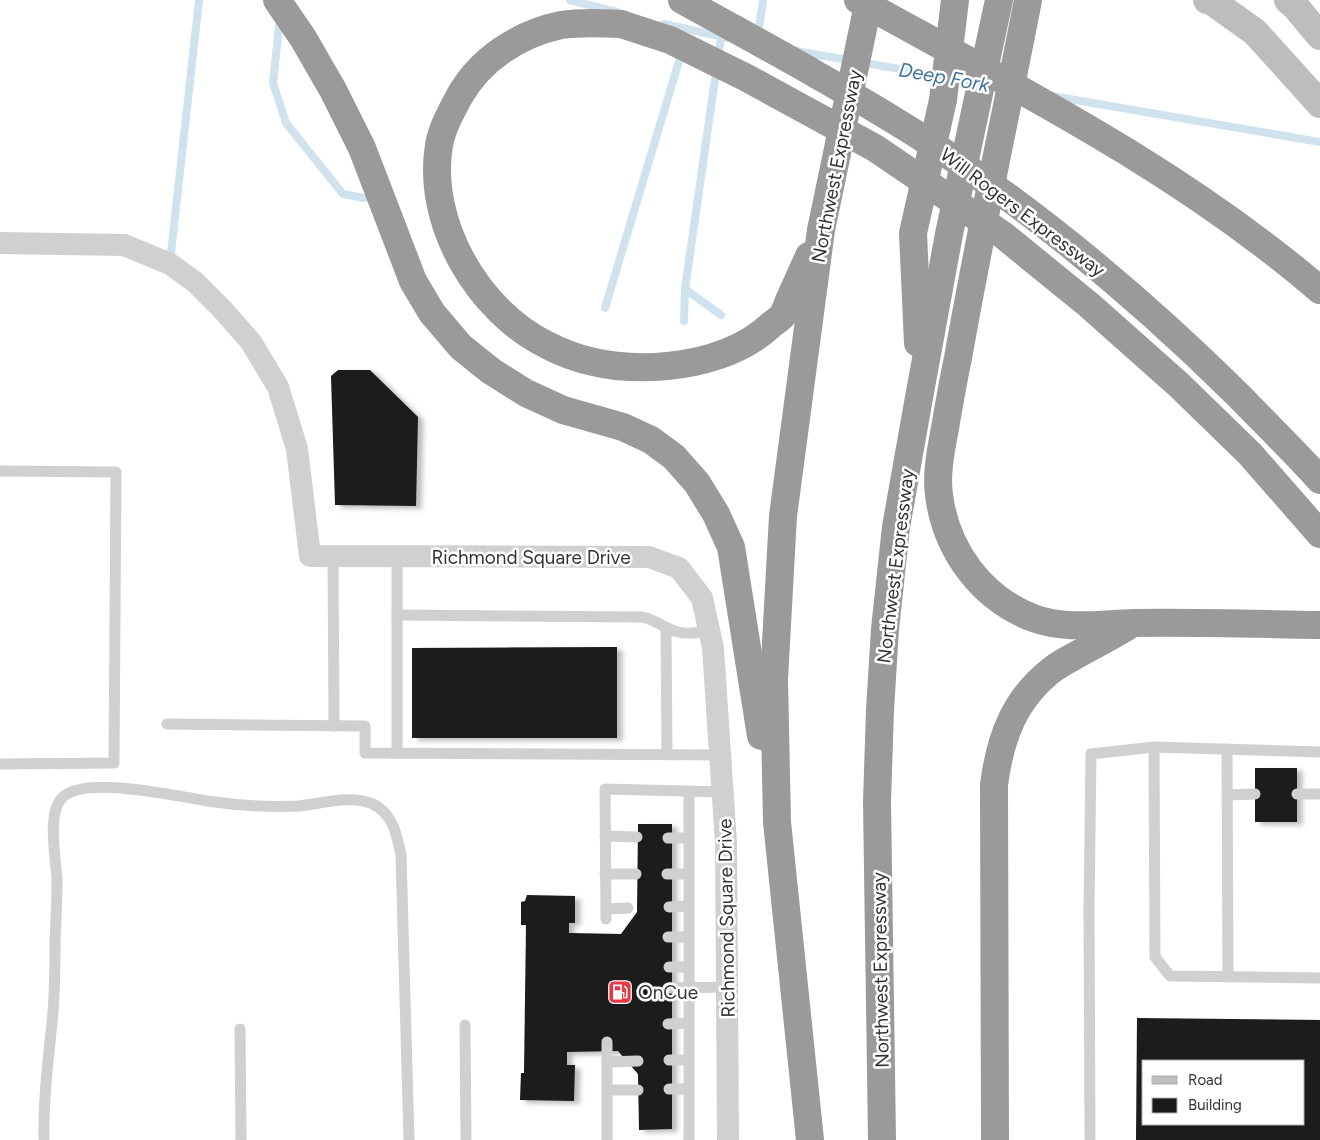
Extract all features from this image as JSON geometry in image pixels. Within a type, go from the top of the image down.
[{"type":"highway","points":[[277,0],[303,38],[333,90],[362,148],[413,280],[432,313],[461,347],[491,371],[526,393],[563,410],[623,427],[651,440],[674,457],[697,483],[711,506],[731,547],[776,822]]},
{"type":"highway","name":"Will Rogers Expressway","points":[[682,0],[826,80],[914,133],[1011,199],[1103,270],[1188,346],[1301,458],[1320,480]]},
{"type":"highway","points":[[920,392],[913,232],[943,100],[955,3]]},
{"type":"highway","points":[[864,5],[1093,130],[1152,166],[1211,206],[1294,268],[1320,290]]},
{"type":"highway","name":"Northwest Expressway","points":[[810,1140],[776,822],[774,679],[784,516],[821,230],[864,5]]},
{"type":"highway","name":"Northwest Expressway","points":[[882,1140],[877,802],[885,629],[896,527],[920,392],[949,234],[997,7]]},
{"type":"highway","points":[[1026,10],[978,244],[938,471],[938,492],[947,530],[966,567],[983,586],[1003,602],[1033,618],[1061,626],[1134,623],[1320,625]]},
{"type":"highway","points":[[821,230],[783,314],[759,336],[738,348],[717,356],[684,364],[651,368],[616,367],[583,360],[547,346],[523,331],[494,306],[470,274],[452,241],[442,212],[437,180],[439,145],[448,118],[468,82],[503,49],[539,31],[585,22],[621,24],[670,40],[745,77],[874,148],[1003,235],[1089,305],[1179,385],[1250,454],[1320,534]]},
{"type":"highway","points":[[995,1140],[994,785],[998,757],[1013,716],[1026,696],[1040,681],[1054,668],[1134,623]]},
{"type":"street","points":[[1207,0],[1213,2],[1255,32],[1320,104]]},
{"type":"street","points":[[1288,0],[1320,36]]},
{"type":"street","name":"Richmond Square Drive","points":[[0,243],[124,245],[170,264],[195,282],[222,309],[251,342],[278,388],[297,449],[310,556],[649,557],[679,568],[702,598],[712,648],[726,843],[728,1140]]},
{"type":"lane","points":[[0,471],[116,472],[114,763],[0,764]]},
{"type":"lane","points":[[334,556],[334,726]]},
{"type":"lane","points":[[398,557],[398,753]]},
{"type":"lane","points":[[398,615],[642,617],[651,618],[676,632],[685,634],[709,631]]},
{"type":"lane","points":[[666,627],[667,754]]},
{"type":"lane","points":[[167,724],[365,726],[365,753],[720,755]]},
{"type":"lane","points":[[1154,747],[1155,957],[1170,976],[1320,978]]},
{"type":"lane","points":[[1090,1140],[1089,910],[1091,754],[1154,747],[1320,752]]},
{"type":"lane","points":[[1227,749],[1228,977]]},
{"type":"lane","points":[[44,1140],[44,1117],[53,1010],[55,948],[57,880],[54,811],[61,798],[71,791],[91,787],[106,787],[260,806],[298,806],[354,800],[372,804],[388,816],[398,838],[401,855],[409,1140]]},
{"type":"lane","points":[[628,908],[606,914],[605,789],[723,792]]},
{"type":"lane","points":[[689,792],[689,1140]]},
{"type":"lane","points":[[1228,795],[1255,794]]},
{"type":"lane","points":[[1297,794],[1320,794]]},
{"type":"lane","points":[[605,836],[637,837]]},
{"type":"lane","points":[[668,838],[689,838]]},
{"type":"lane","points":[[606,874],[636,874]]},
{"type":"lane","points":[[667,874],[689,874]]},
{"type":"lane","points":[[669,907],[689,906]]},
{"type":"lane","points":[[668,937],[689,937]]},
{"type":"lane","points":[[669,967],[689,967]]},
{"type":"lane","points":[[668,988],[727,987]]},
{"type":"lane","points":[[668,1024],[689,1023]]},
{"type":"lane","points":[[465,1025],[466,1140]]},
{"type":"lane","points":[[240,1029],[241,1140]]},
{"type":"lane","points":[[607,1042],[608,1140]]},
{"type":"lane","points":[[669,1060],[689,1060]]},
{"type":"lane","points":[[607,1062],[638,1061]]},
{"type":"lane","points":[[669,1089],[689,1089]]},
{"type":"lane","points":[[607,1090],[638,1090]]},
{"type":"building","points":[[338,370],[370,370],[418,417],[416,506],[335,505],[331,376]]},
{"type":"building","points":[[617,647],[617,738],[412,738],[412,648]]},
{"type":"building","points":[[1255,768],[1297,768],[1297,822],[1255,822]]},
{"type":"building","name":"OnCue","points":[[638,824],[672,824],[672,1129],[639,1130],[638,1074],[618,1051],[567,1052],[567,1065],[575,1065],[574,1101],[520,1100],[521,1073],[524,1073],[526,925],[521,925],[521,902],[525,901],[527,895],[575,896],[575,923],[569,923],[569,933],[621,934],[637,912]]},
{"type":"building","points":[[1137,1018],[1320,1020],[1320,1140],[1136,1140]]},
{"type":"waterway","points":[[170,262],[199,0]]},
{"type":"waterway","name":"Deep Fork","points":[[570,0],[617,12]]},
{"type":"waterway","points":[[758,35],[763,0]]},
{"type":"waterway","points":[[280,17],[273,83],[286,123],[343,194],[364,198]]},
{"type":"waterway","name":"Deep Fork","points":[[664,24],[728,38]]},
{"type":"waterway","points":[[684,321],[685,289],[721,37]]},
{"type":"waterway","points":[[605,308],[682,51]]},
{"type":"waterway","name":"Deep Fork","points":[[796,51],[940,76]]},
{"type":"waterway","name":"Deep Fork","points":[[951,78],[977,83]]},
{"type":"waterway","name":"Deep Fork","points":[[1052,96],[1320,142]]},
{"type":"waterway","points":[[685,289],[721,315]]},
{"type":"place","name":"OnCue","points":[[620,992]]}]
